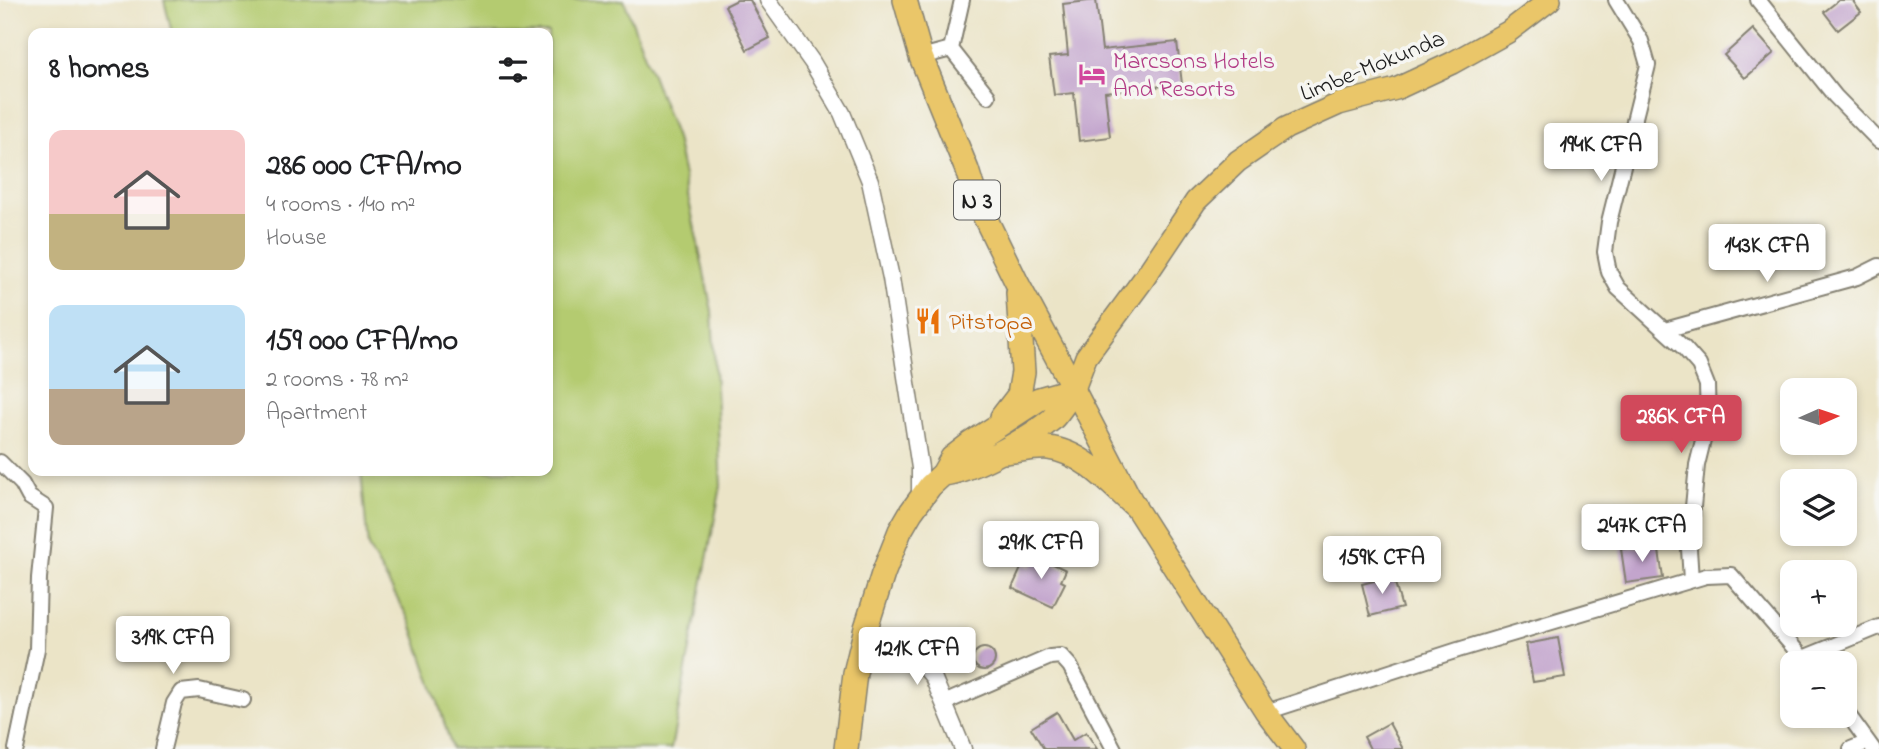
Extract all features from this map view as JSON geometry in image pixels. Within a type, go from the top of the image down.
[{"type":"highway","name":"N 3","points":[[905,0],[921,57],[976,199],[1074,389]]},
{"type":"highway","points":[[990,431],[1019,395],[1023,372],[1017,283]]},
{"type":"highway","points":[[943,474],[960,471],[1001,452],[1052,419],[1074,389]]},
{"type":"highway","points":[[846,749],[855,673],[866,628],[900,531],[920,499],[943,474],[952,458],[1039,399],[1074,389]]},
{"type":"highway","points":[[1001,452],[1049,448],[1073,456],[1103,477],[1134,505]]},
{"type":"main road","name":"Limbe-Mokunda","points":[[1074,389],[1086,357],[1196,201],[1238,161],[1286,128],[1339,104],[1396,89],[1452,63],[1508,33],[1550,0]]},
{"type":"main road","points":[[1074,389],[1134,505],[1266,712],[1294,749]]},
{"type":"street","points":[[768,0],[812,62],[842,113],[870,181],[891,278],[920,468],[920,499]]},
{"type":"street","points":[[951,49],[962,0]]},
{"type":"street","points":[[1616,0],[1641,41],[1648,65],[1609,222],[1605,252],[1609,272],[1618,288],[1699,365],[1707,385],[1708,419],[1697,465],[1689,549],[1692,580]]},
{"type":"street","points":[[1758,0],[1835,96],[1879,141]]},
{"type":"street","points":[[921,57],[951,49]]},
{"type":"street","points":[[951,49],[988,96]]},
{"type":"street","points":[[1665,330],[1857,277],[1879,266]]},
{"type":"street","points":[[0,462],[22,484],[29,497],[47,508],[39,578],[37,649],[16,749]]},
{"type":"street","points":[[1266,712],[1458,650],[1706,576],[1731,575],[1796,651]]},
{"type":"street","points":[[1827,651],[1879,627]]},
{"type":"street","points":[[866,628],[920,660],[933,677],[963,749]]},
{"type":"street","points":[[944,703],[1050,656],[1060,656],[1070,666],[1114,749]]},
{"type":"street","points":[[163,749],[174,703],[181,692],[199,690],[243,700]]},
{"type":"street","points":[[1851,749],[1870,746],[1857,728]]},
{"type":"green space","points":[[164,0],[624,0],[676,138],[712,311],[721,486],[671,749],[452,749],[410,621],[368,547],[361,476],[553,476],[553,28],[171,28]]},
{"type":"building","points":[[737,0],[750,0],[770,38],[747,50],[725,6]]},
{"type":"building","points":[[1096,0],[1102,50],[1177,42],[1182,84],[1105,92],[1110,137],[1079,141],[1074,93],[1054,95],[1049,57],[1068,55],[1063,4]]},
{"type":"building","points":[[1839,0],[1852,0],[1861,12],[1838,30],[1824,12]]},
{"type":"building","points":[[1753,29],[1774,53],[1745,78],[1724,55]]},
{"type":"building","points":[[1658,544],[1663,578],[1626,583],[1621,549]]},
{"type":"building","points":[[1036,556],[1066,570],[1061,581],[1065,583],[1053,607],[1012,588],[1023,564],[1031,567]]},
{"type":"building","points":[[1393,576],[1402,608],[1370,616],[1362,584]]},
{"type":"building","points":[[1558,638],[1565,677],[1533,682],[1526,644]]},
{"type":"building","points":[[984,648],[994,655],[995,659],[988,669],[984,670],[974,663],[973,659],[980,649]]},
{"type":"building","points":[[1057,712],[1073,740],[1086,732],[1097,749],[1044,749],[1031,728]]},
{"type":"building","points":[[1389,723],[1403,749],[1370,749],[1364,737]]},
{"type":"place","name":"Marcsons Hotels And Resorts","points":[[1092,74]]},
{"type":"place","name":"Pitstopa","points":[[928,321]]}]
